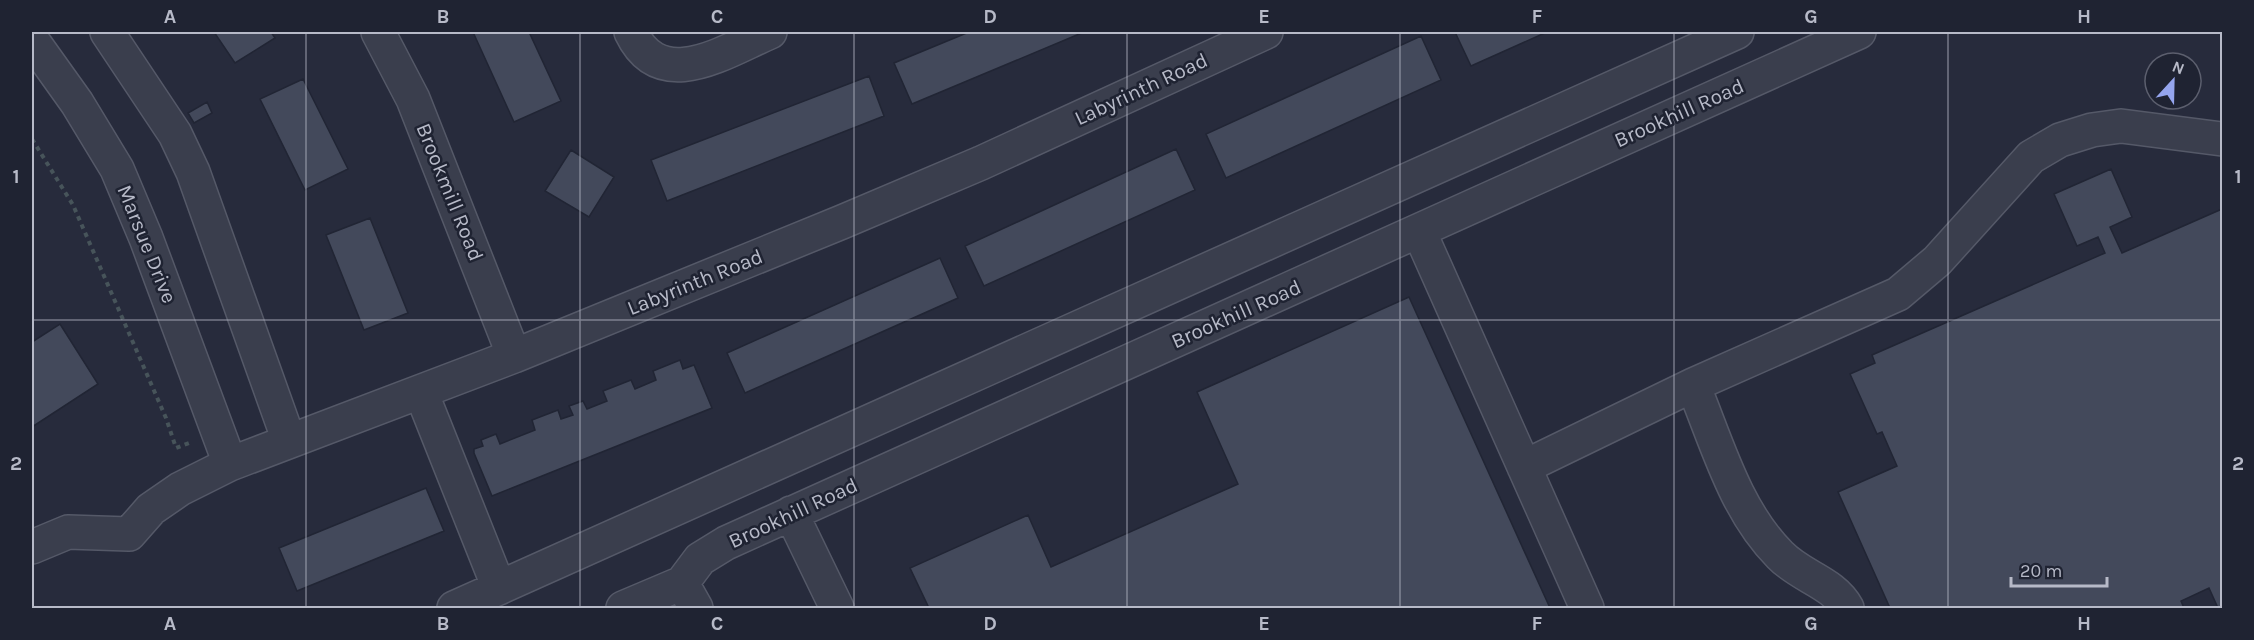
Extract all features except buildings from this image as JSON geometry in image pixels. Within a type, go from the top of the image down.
[{"type":"street","points":[[107,32],[170,126],[192,172],[290,441]]},
{"type":"street","name":"Brookmill Road","points":[[378,32],[420,118],[514,356]]},
{"type":"street","points":[[632,32],[639,47],[647,54],[656,60],[675,65],[696,64],[770,32]]},
{"type":"street","name":"Labyrinth Road","points":[[32,547],[68,532],[129,534],[151,509],[180,489],[230,464],[514,356],[981,163],[1266,32]]},
{"type":"street","points":[[454,609],[1737,32]]},
{"type":"street","name":"Brookhill Road","points":[[623,609],[689,596],[700,559],[726,543],[1859,32]]},
{"type":"street","name":"Marsue Drive","points":[[32,40],[77,103],[117,169],[146,238],[230,464]]},
{"type":"street","points":[[1524,467],[1693,385],[1898,294],[1937,261],[2031,157],[2060,140],[2092,130],[2121,126],[2223,139]]},
{"type":"street","points":[[1419,231],[1587,609]]},
{"type":"street","points":[[1693,385],[1742,503],[1758,528],[1780,555],[1800,573],[1823,583],[1843,600],[1848,609]]},
{"type":"street","points":[[421,392],[499,588]]},
{"type":"street","points":[[792,513],[837,609]]},
{"type":"path","points":[[32,139],[73,204],[166,418],[176,448],[218,432]]}]
